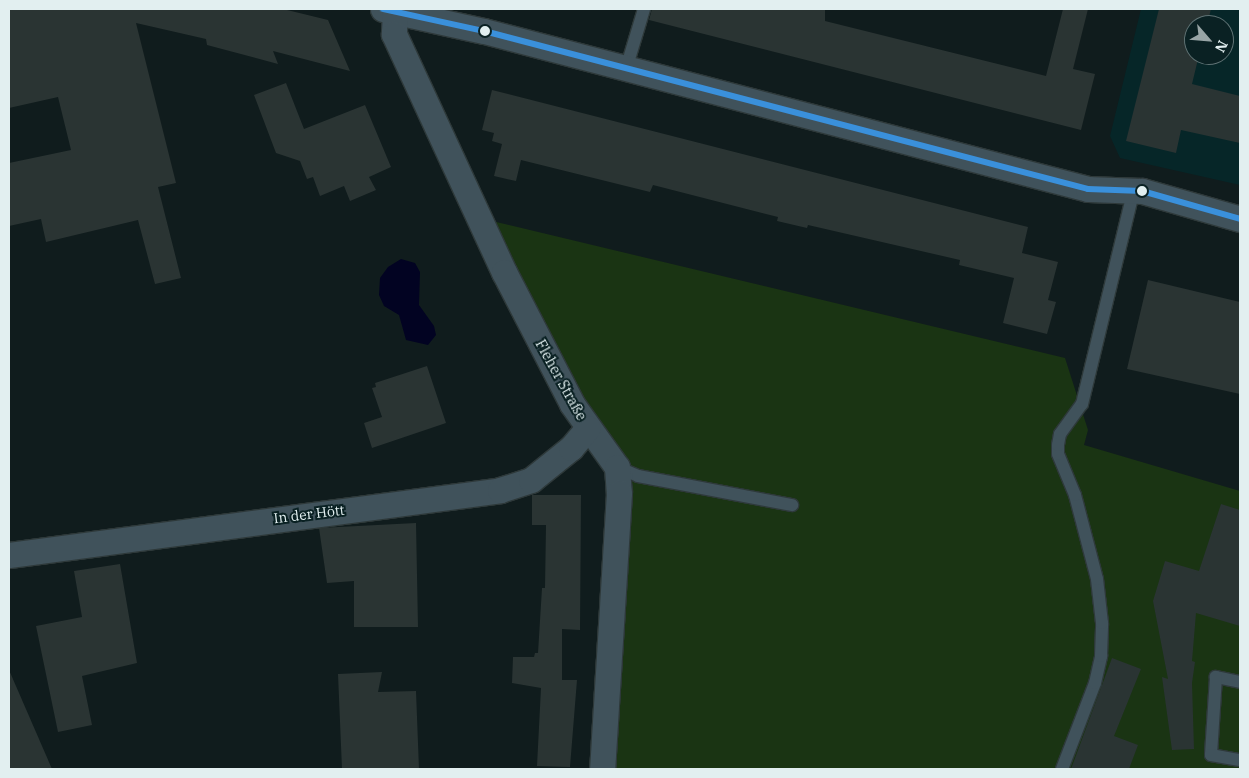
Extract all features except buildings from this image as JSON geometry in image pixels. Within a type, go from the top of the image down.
[{"type":"street","name":"Fleher Straße","points":[[617,468],[588,428],[504,272],[394,34],[389,10],[469,27],[1088,189],[1134,189],[1240,219]]},
{"type":"street","name":"In der Hött","points":[[9,555],[500,490],[531,480],[571,448],[588,428]]},
{"type":"street","points":[[602,769],[619,493],[617,468]]},
{"type":"lane","points":[[626,69],[644,9]]},
{"type":"lane","points":[[1062,769],[1095,683],[1101,656],[1102,623],[1097,579],[1075,495],[1058,454],[1058,445],[1060,434],[1082,404],[1134,189]]},
{"type":"lane","points":[[617,468],[638,476],[792,505]]},
{"type":"lane","points":[[1240,682],[1216,677],[1211,755],[1240,760]]},
{"type":"shaded area","points":[[1141,9],[1240,9],[1240,185],[1120,158],[1110,136]]},
{"type":"shaded area","points":[[401,259],[415,263],[420,272],[419,305],[434,326],[436,335],[428,345],[406,340],[399,315],[384,306],[379,295],[380,278],[388,267]]},
{"type":"green space","points":[[492,221],[1065,358],[1088,430],[1084,445],[1240,491],[1240,769],[606,769],[623,491],[575,413]]},
{"type":"transit line","points":[[383,9],[484,31],[1088,189],[1142,191],[1240,219]]}]
